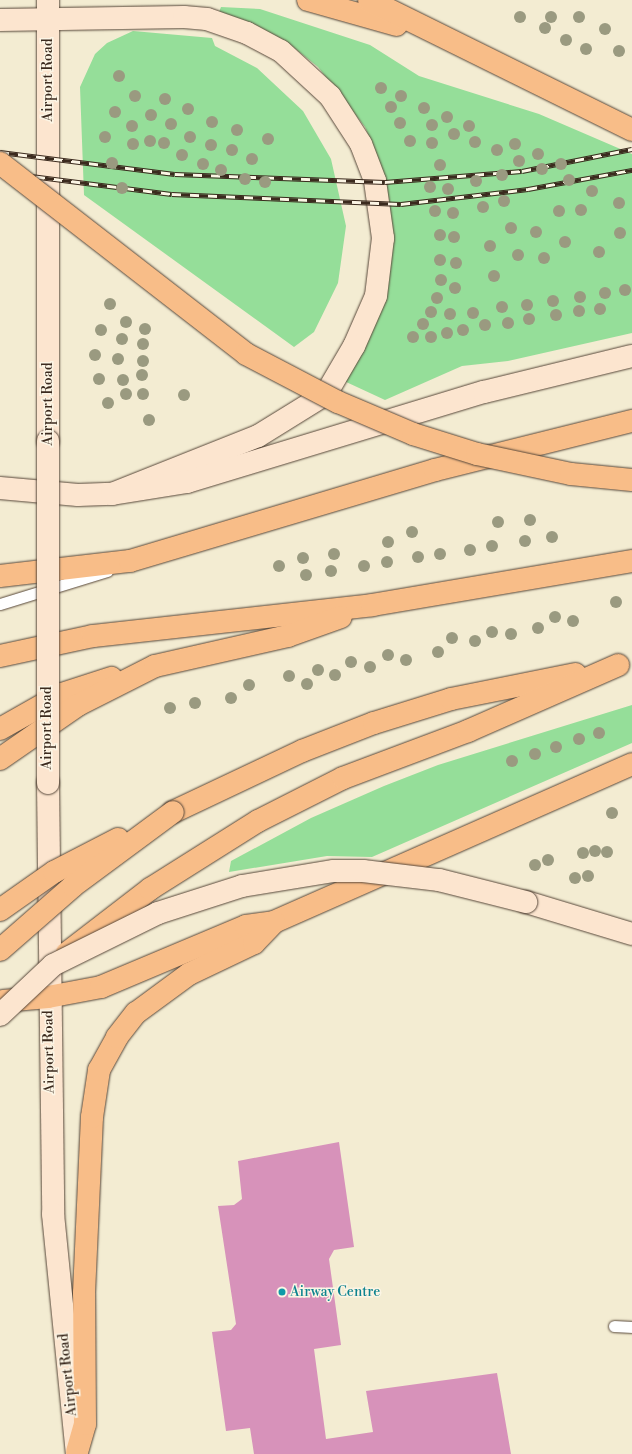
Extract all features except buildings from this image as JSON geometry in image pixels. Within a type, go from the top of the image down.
[{"type":"highway","points":[[308,0],[465,47]]},
{"type":"highway","points":[[369,0],[632,130]]},
{"type":"highway","points":[[0,163],[246,354],[338,402],[413,434],[477,454],[571,474],[632,480]]},
{"type":"highway","points":[[0,576],[130,561],[435,470],[632,420]]},
{"type":"highway","points":[[0,656],[93,636],[372,605],[632,561]]},
{"type":"highway","points":[[0,729],[82,686],[155,666],[288,636],[372,605]]},
{"type":"highway","points":[[0,910],[54,872],[173,812],[302,751],[374,723],[451,699],[625,663]]},
{"type":"highway","points":[[53,965],[150,889],[258,821],[343,778],[468,731],[625,663]]},
{"type":"highway","points":[[0,758],[78,706],[155,666]]},
{"type":"highway","points":[[0,1001],[48,997],[101,987],[246,926],[274,922],[632,764]]},
{"type":"highway","points":[[0,950],[73,886],[173,812]]},
{"type":"highway","points":[[77,1453],[85,1424],[84,1293],[92,1117],[99,1070],[116,1037],[136,1013],[189,974],[254,943],[274,922]]},
{"type":"street","points":[[0,20],[48,9],[184,17],[229,26],[264,41],[307,71],[330,96],[361,144],[379,200],[382,257],[376,296],[354,346],[326,394],[258,436],[112,494]]},
{"type":"street","name":"Airport Road","points":[[48,9],[48,997],[53,1214],[77,1453]]},
{"type":"street","points":[[0,488],[70,495],[112,494],[187,482],[245,467],[484,392],[632,356]]},
{"type":"street","points":[[0,1015],[53,965],[158,913],[242,886],[334,871],[416,876],[482,888],[632,934]]},
{"type":"lane","points":[[0,604],[86,579],[130,561]]},
{"type":"lane","points":[[614,1326],[632,1327]]},
{"type":"green space","points":[[221,7],[260,9],[370,45],[419,76],[539,114],[632,154],[632,333],[508,361],[462,366],[385,400],[344,381],[392,238],[389,200],[380,163],[365,127],[318,67],[288,43],[219,12]]},
{"type":"green space","points":[[133,31],[212,38],[215,46],[257,68],[303,111],[331,159],[346,226],[338,283],[314,332],[294,347],[84,195],[80,87],[95,54],[107,43]]},
{"type":"green space","points":[[632,705],[632,743],[372,857],[327,856],[229,872],[231,861],[311,818],[384,786],[438,765]]},
{"type":"railway","points":[[0,152],[175,174],[385,182],[522,171],[632,149]]},
{"type":"railway","points":[[0,172],[172,194],[401,204],[528,189],[632,170]]},
{"type":"place","name":"Airway Centre","points":[[282,1292]]}]
